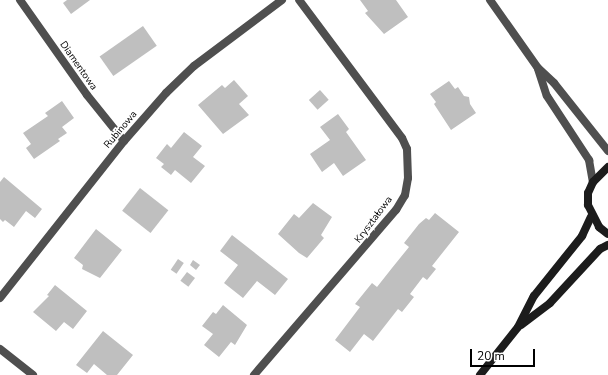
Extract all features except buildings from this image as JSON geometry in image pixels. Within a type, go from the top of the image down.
[{"type":"street","name":"Diamentowa","points":[[20,0],[87,95],[124,140]]},
{"type":"street","name":"Rubinowa","points":[[0,298],[124,140],[166,93],[194,66],[282,0]]},
{"type":"street","name":"Kryształowa","points":[[254,375],[396,210],[405,195],[408,178],[407,149],[402,138],[299,0]]},
{"type":"street","points":[[490,0],[538,68],[554,83],[608,151]]},
{"type":"street","points":[[538,68],[547,96],[589,160],[592,182],[588,199],[591,217],[599,227],[608,234]]},
{"type":"street","points":[[592,182],[608,167]]},
{"type":"street","points":[[480,375],[518,327],[534,296],[582,236],[591,217]]},
{"type":"street","points":[[518,327],[550,303],[600,249],[608,245]]},
{"type":"street","points":[[0,349],[33,375]]}]
